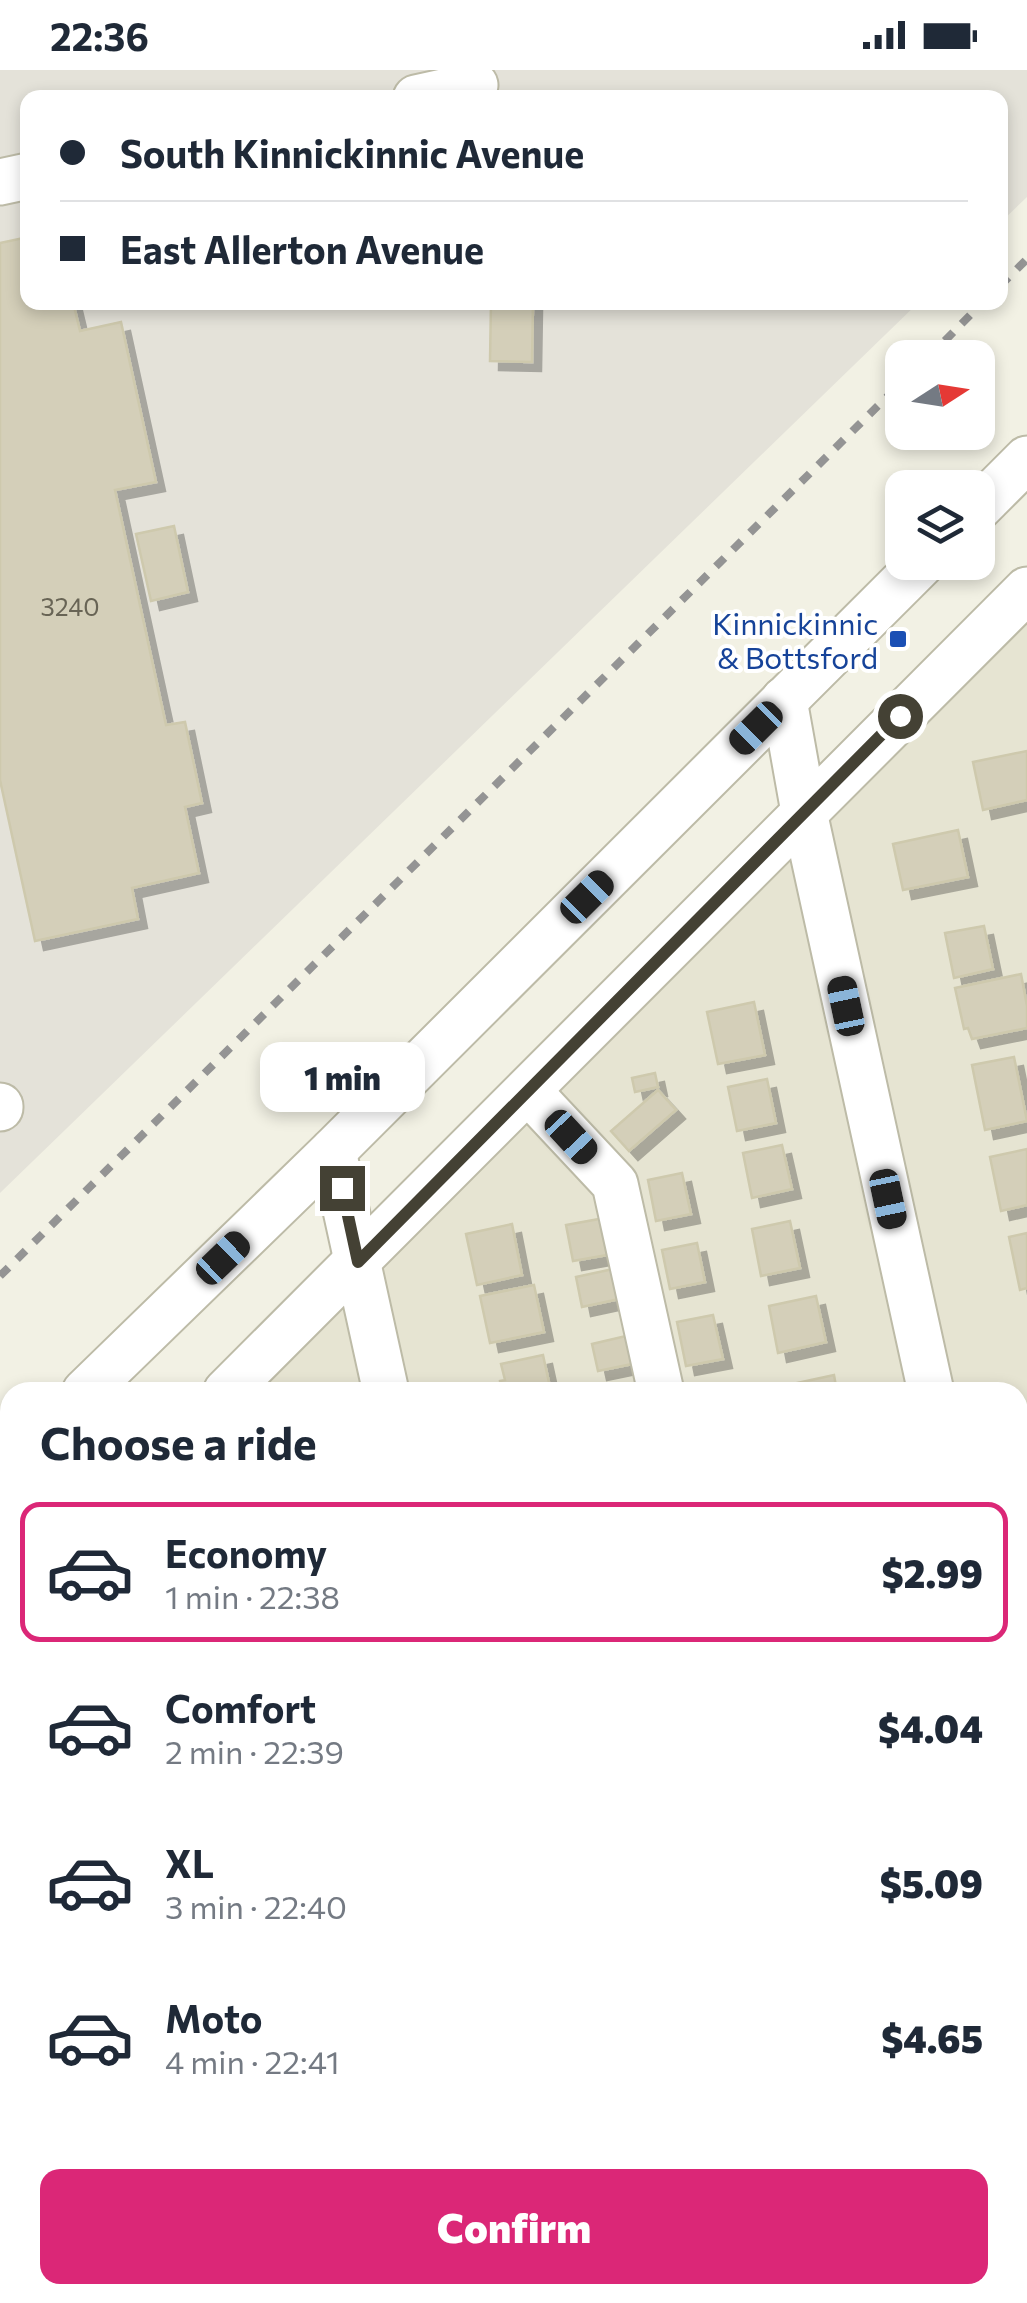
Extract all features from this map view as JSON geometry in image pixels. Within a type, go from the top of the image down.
[{"type":"street","points":[[456,90],[476,86]]},
{"type":"street","points":[[995,491],[1027,459]]},
{"type":"street","points":[[95,1382],[334,1151],[904,580]]},
{"type":"street","points":[[236,1382],[1027,590]]},
{"type":"street","points":[[784,700],[804,812],[928,1382]]},
{"type":"street","points":[[528,1091],[616,1184],[659,1382]]},
{"type":"street","points":[[334,1151],[384,1382]]},
{"type":"shaded area","points":[[0,70],[1027,70],[1027,197],[1008,215],[1008,90],[20,90],[20,310],[911,310],[0,1193]]},
{"type":"shaded area","points":[[1027,616],[1027,1382],[254,1382]]},
{"type":"building","points":[[20,239],[20,310],[75,310],[80,331],[121,322],[156,482],[115,490],[166,725],[185,722],[202,803],[185,807],[199,873],[132,888],[138,919],[35,941],[0,780],[0,243]]},
{"type":"building","points":[[491,310],[533,310],[532,362],[490,361]]},
{"type":"building","points":[[174,526],[188,592],[151,601],[136,534]]},
{"type":"building","points":[[1027,751],[1027,800],[983,810],[973,762]]},
{"type":"building","points":[[958,830],[968,877],[903,890],[893,844]]},
{"type":"building","points":[[984,926],[993,969],[954,978],[945,933]]},
{"type":"building","points":[[1021,974],[1027,1028],[972,1039],[968,1028],[964,1029],[955,988]]},
{"type":"building","points":[[754,1002],[765,1055],[718,1064],[707,1012]]},
{"type":"building","points":[[1014,1057],[1027,1121],[985,1130],[972,1065]]},
{"type":"building","points":[[655,1073],[658,1087],[635,1092],[632,1078]]},
{"type":"building","points":[[767,1079],[776,1123],[737,1131],[728,1087]]},
{"type":"building","points":[[658,1090],[676,1110],[629,1151],[611,1131]]},
{"type":"building","points":[[782,1145],[792,1189],[752,1198],[743,1153]]},
{"type":"building","points":[[1027,1149],[1027,1205],[1001,1211],[990,1157]]},
{"type":"building","points":[[682,1173],[691,1214],[656,1221],[648,1180]]},
{"type":"building","points":[[599,1219],[607,1255],[573,1261],[566,1225]]},
{"type":"building","points":[[790,1221],[800,1268],[761,1276],[752,1229]]},
{"type":"building","points":[[512,1224],[522,1275],[477,1285],[466,1234]]},
{"type":"building","points":[[1027,1233],[1027,1288],[1020,1290],[1009,1237]]},
{"type":"building","points":[[697,1243],[705,1282],[670,1289],[662,1250]]},
{"type":"building","points":[[613,1269],[619,1299],[582,1307],[576,1277]]},
{"type":"building","points":[[534,1285],[544,1332],[490,1343],[480,1296]]},
{"type":"building","points":[[816,1296],[826,1342],[778,1353],[769,1306]]},
{"type":"building","points":[[713,1315],[723,1359],[686,1366],[677,1322]]},
{"type":"building","points":[[626,1336],[632,1364],[598,1371],[592,1344]]},
{"type":"building","points":[[543,1355],[549,1382],[500,1382],[505,1380],[501,1364]]},
{"type":"building","points":[[834,1375],[835,1382],[802,1382]]},
{"type":"railway","points":[[1008,278],[1027,259]]},
{"type":"railway","points":[[946,340],[975,310]]},
{"type":"railway","points":[[0,1276],[885,399]]},
{"type":"place","name":"Kinnickinnic & Bottsford","points":[[898,639]]},
{"type":"route","points":[[342,1188],[358,1262],[900,716]]}]
